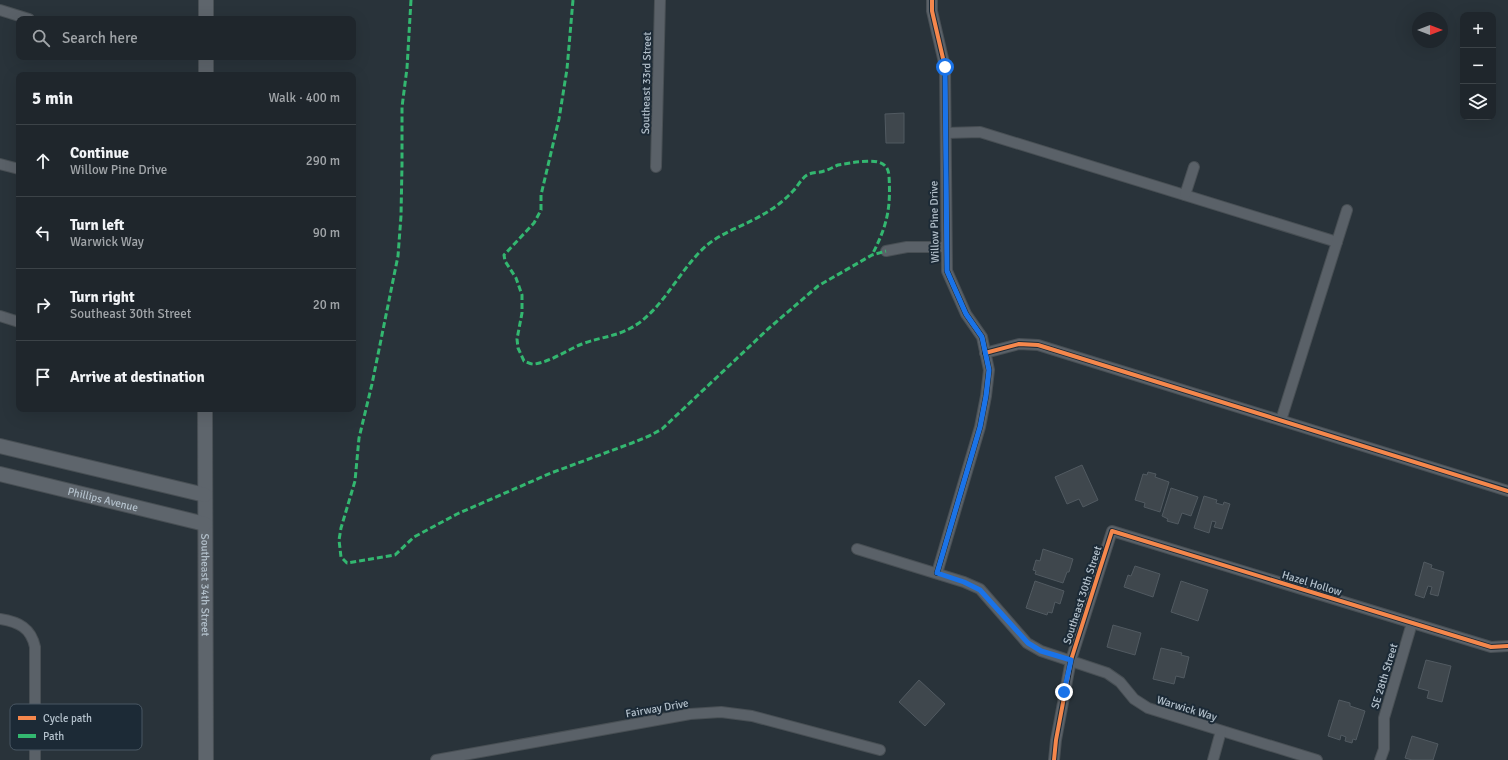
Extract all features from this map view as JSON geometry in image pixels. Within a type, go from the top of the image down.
[{"type":"street","points":[[206,0],[206,16]]},
{"type":"street","name":"Southeast 33rd Street","points":[[656,167],[660,0]]},
{"type":"street","name":"Willow Pine Drive","points":[[932,0],[932,11],[945,67],[947,271],[966,314],[982,337],[989,370],[985,404],[980,427],[937,573]]},
{"type":"street","points":[[0,10],[19,16]]},
{"type":"street","points":[[206,60],[206,72]]},
{"type":"street","points":[[946,133],[980,132],[1337,242]]},
{"type":"street","points":[[0,164],[16,168]]},
{"type":"street","points":[[1185,195],[1194,167]]},
{"type":"street","points":[[1281,420],[1347,210]]},
{"type":"street","points":[[886,251],[907,247],[946,246]]},
{"type":"street","points":[[0,316],[16,321]]},
{"type":"street","points":[[985,353],[1019,344],[1038,344],[1508,491]]},
{"type":"street","name":"Southeast 34th Street","points":[[205,412],[206,760]]},
{"type":"street","points":[[0,446],[205,495]]},
{"type":"street","name":"Phillips Avenue","points":[[0,474],[205,524]]},
{"type":"street","name":"Hazel Hollow","points":[[1112,531],[1491,647],[1508,646]]},
{"type":"street","name":"Southeast 30th Street","points":[[1054,760],[1056,740],[1071,660],[1112,531]]},
{"type":"street","name":"Warwick Way","points":[[857,549],[937,573],[964,582],[980,590],[1028,643],[1041,651],[1107,672],[1120,682],[1134,699],[1148,708],[1316,760]]},
{"type":"street","points":[[0,619],[13,621],[22,626],[32,635],[36,647],[35,704]]},
{"type":"street","name":"SE 28th Street","points":[[1380,760],[1384,749],[1384,718],[1412,623]]},
{"type":"street","name":"Fairway Drive","points":[[436,760],[690,714],[721,712],[752,716],[880,750]]},
{"type":"street","points":[[1213,760],[1221,730]]},
{"type":"street","points":[[35,750],[35,760]]},
{"type":"building","points":[[904,113],[904,143],[886,143],[885,114]]},
{"type":"building","points":[[1082,465],[1098,500],[1083,507],[1079,499],[1067,504],[1055,477]]},
{"type":"building","points":[[1148,472],[1156,474],[1155,477],[1169,482],[1160,512],[1144,507],[1145,503],[1135,500],[1143,474],[1147,475]]},
{"type":"building","points":[[1171,488],[1198,497],[1191,516],[1182,513],[1178,524],[1167,521],[1168,519],[1162,516]]},
{"type":"building","points":[[1204,496],[1217,500],[1216,503],[1223,505],[1224,502],[1230,504],[1222,529],[1214,527],[1216,522],[1212,521],[1209,533],[1194,528]]},
{"type":"building","points":[[1043,549],[1073,559],[1069,572],[1067,572],[1063,583],[1035,574],[1036,571],[1033,570],[1036,560],[1040,561]]},
{"type":"building","points":[[1424,562],[1432,565],[1431,568],[1444,572],[1438,596],[1430,594],[1432,587],[1428,586],[1424,598],[1415,595]]},
{"type":"building","points":[[1135,566],[1160,574],[1153,597],[1124,587],[1128,575],[1131,576]]},
{"type":"building","points":[[1035,581],[1064,591],[1060,604],[1055,602],[1052,613],[1048,612],[1047,615],[1026,608]]},
{"type":"building","points":[[1181,581],[1208,590],[1198,621],[1171,612]]},
{"type":"building","points":[[1113,625],[1141,633],[1135,655],[1107,647]]},
{"type":"building","points":[[1161,648],[1182,653],[1181,655],[1189,657],[1184,678],[1176,676],[1174,684],[1153,679]]},
{"type":"building","points":[[1426,660],[1451,666],[1442,702],[1427,698],[1429,691],[1418,688]]},
{"type":"building","points":[[919,680],[945,704],[925,726],[899,702]]},
{"type":"building","points":[[1339,700],[1350,703],[1350,706],[1365,711],[1356,740],[1353,739],[1352,743],[1345,741],[1346,737],[1341,735],[1340,740],[1328,736]]},
{"type":"building","points":[[1412,736],[1438,744],[1433,760],[1412,760],[1405,758]]},
{"type":"marked path","points":[[411,0],[407,68],[402,107],[401,216],[398,256],[372,384],[359,438],[355,481],[341,528],[339,540],[341,557],[347,563],[395,555],[414,537],[457,514],[551,473],[632,443],[662,429],[768,329],[818,286],[872,255],[886,251]]},
{"type":"marked path","points":[[573,0],[567,69],[559,119],[541,195],[541,210],[534,223],[504,255],[505,261],[516,278],[522,295],[522,313],[517,339],[518,348],[524,361],[532,364],[541,363],[582,344],[618,334],[632,328],[649,315],[689,264],[706,246],[726,233],[766,213],[790,195],[803,178],[811,173],[826,171],[838,165],[872,161],[882,163],[888,170],[889,198],[887,217],[872,255]]},
{"type":"cycle path","points":[[932,0],[932,11],[945,67],[947,271],[966,314],[982,337],[989,370],[980,427],[937,573]]},
{"type":"cycle path","points":[[985,353],[1019,344],[1038,345],[1508,491]]},
{"type":"cycle path","points":[[1054,760],[1056,740],[1071,660],[1112,531],[1491,647],[1508,646]]},
{"type":"route","points":[[945,67],[947,271],[966,314],[982,337],[989,370],[980,427],[937,573],[964,582],[980,590],[1028,643],[1041,651],[1071,660],[1064,692]]}]
